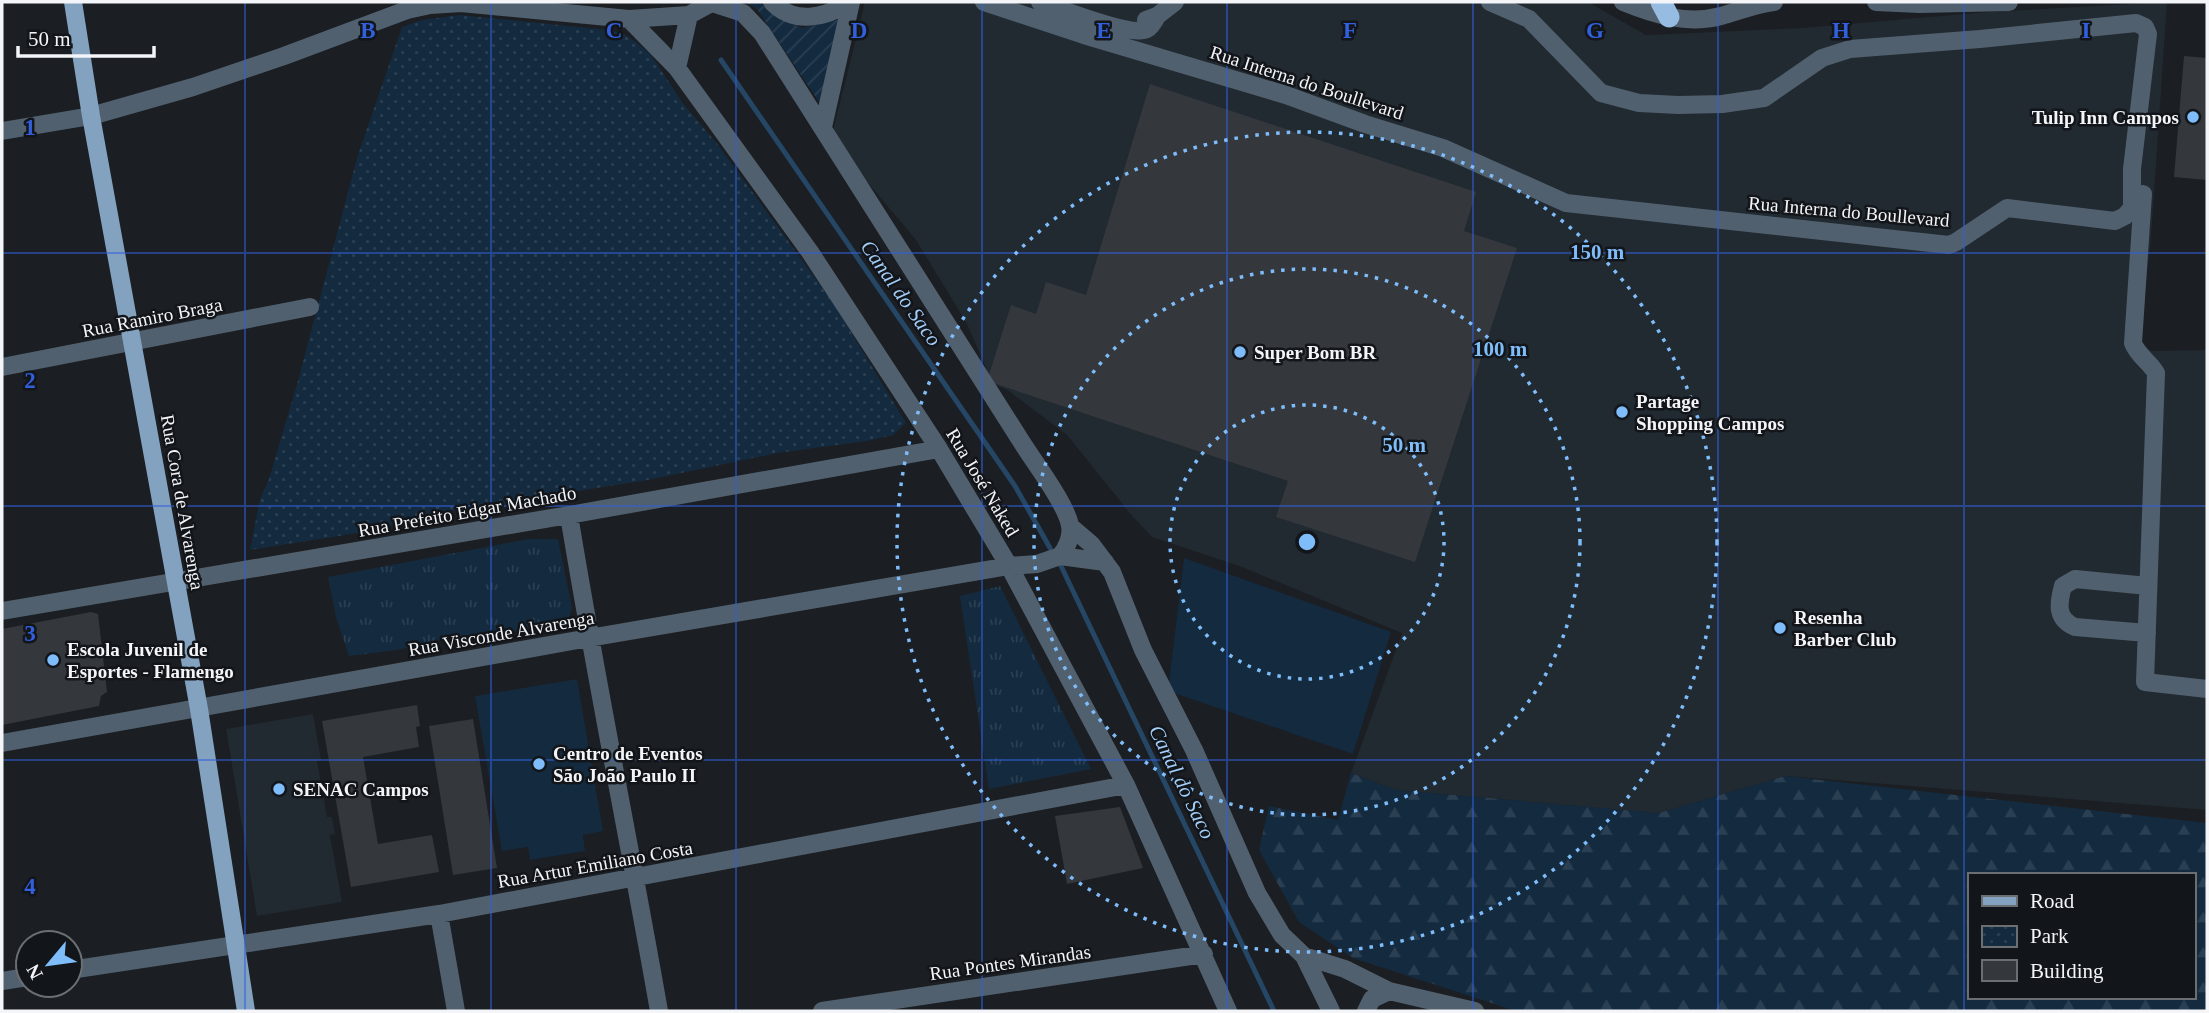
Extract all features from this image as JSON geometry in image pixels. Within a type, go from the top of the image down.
[{"type":"main road","name":"Rua Cora de Alvarenga","points":[[73,2],[91,116],[200,709],[246,1011]]},
{"type":"street","points":[[2,131],[91,116],[193,87],[407,10],[430,5],[461,3],[629,19],[689,15],[713,2],[743,13],[762,33],[823,127],[1061,505],[1070,526],[1091,544],[1112,572],[1143,649],[1194,750],[1257,893],[1282,934],[1304,956],[1331,1011]]},
{"type":"street","points":[[772,2],[790,13],[807,17],[824,16],[850,2]]},
{"type":"street","points":[[823,127],[850,2]]},
{"type":"street","name":"Rua Interna do Boullevard","points":[[985,2],[1084,35],[1286,95],[1365,124],[1443,148],[1566,203],[1949,245],[2007,208],[2115,221]]},
{"type":"street","points":[[1040,2],[1121,30],[1137,32],[1148,29],[1157,16]]},
{"type":"street","points":[[1072,2],[1121,21],[1143,22],[1157,16],[1175,2]]},
{"type":"street","points":[[1490,2],[1529,19],[1601,93],[1639,103],[1678,106],[1723,104],[1764,98],[1822,58],[1850,49],[2136,23],[2145,27],[2148,34],[2132,169],[2132,208],[2129,213],[2115,221]]},
{"type":"street","points":[[1623,2],[1665,9],[1689,21],[1717,17],[1774,2]]},
{"type":"street","points":[[1876,2],[2009,2]]},
{"type":"street","points":[[677,68],[689,15]]},
{"type":"street","name":"Rua José Naked","points":[[629,19],[677,68],[810,252],[939,449],[1009,566],[1126,785],[1228,1011]]},
{"type":"street","points":[[2132,169],[2140,169],[2144,176],[2133,343],[2137,352],[2156,373],[2145,682],[2207,688]]},
{"type":"street","points":[[2115,221],[2129,229],[2140,248]]},
{"type":"street","name":"Rua Ramiro Braga","points":[[2,367],[310,307]]},
{"type":"street","name":"Rua Prefeito Edgar Machado","points":[[2,611],[939,449]]},
{"type":"street","points":[[569,515],[589,638],[659,1011]]},
{"type":"street","points":[[1070,526],[1068,542],[1060,556],[1105,562]]},
{"type":"street","name":"Rua Visconde Alvarenga","points":[[2,743],[589,638],[1009,566],[1037,564],[1060,556]]},
{"type":"street","points":[[2147,633],[2075,627],[2066,623],[2059,612],[2059,601],[2063,586],[2075,579],[2148,586]]},
{"type":"street","name":"Rua Artur Emiliano Costa","points":[[84,968],[439,914],[1126,785]]},
{"type":"street","points":[[439,914],[456,1011]]},
{"type":"street","name":"Rua Pontes Mirandas","points":[[822,1011],[1204,954]]},
{"type":"street","points":[[1304,956],[1345,969],[1389,991],[1475,1011]]},
{"type":"street","points":[[1366,1011],[1372,999],[1389,991]]},
{"type":"shaded area","name":"Partage Shopping Campos","points":[[865,2],[1588,2],[1646,35],[1801,28],[1988,12],[2167,2],[2151,238],[2140,338],[2143,346],[2152,351],[2207,350],[2207,810],[1785,776],[1659,813],[1396,790],[1351,773],[1402,633],[1242,567],[1152,537],[1067,435],[1006,389],[986,382],[987,370],[967,324],[916,240],[831,139]]},
{"type":"shaded area","name":"SENAC Campos","points":[[313,714],[321,760],[317,761],[327,817],[332,817],[335,834],[330,835],[342,902],[257,916],[226,729]]},
{"type":"green space","points":[[745,2],[760,2],[769,12],[802,28],[841,19],[821,105],[757,9]]},
{"type":"green space","points":[[460,15],[608,30],[622,33],[651,55],[682,102],[718,145],[834,304],[906,423],[893,435],[867,441],[777,453],[648,480],[578,491],[542,501],[449,511],[358,533],[250,550],[260,499],[269,479],[298,381],[357,158],[402,27],[422,20]]},
{"type":"green space","points":[[529,539],[558,539],[572,608],[569,618],[563,624],[550,623],[523,630],[446,638],[397,650],[349,656],[336,617],[328,577]]},
{"type":"green space","points":[[1184,558],[1391,632],[1353,754],[1168,691]]},
{"type":"green space","points":[[1000,586],[1091,769],[989,789],[960,596]]},
{"type":"green space","name":"Centro de Eventos São João Paulo II","points":[[577,679],[603,831],[583,835],[585,851],[530,860],[528,847],[502,851],[475,696]]},
{"type":"green space","points":[[1351,773],[1396,790],[1659,813],[1785,776],[2207,823],[2207,1011],[1516,1011],[1353,958],[1299,922],[1259,850],[1269,806],[1338,820]]},
{"type":"building","name":"Tulip Inn Campos","points":[[2184,56],[2207,58],[2207,180],[2174,177]]},
{"type":"building","name":"Super Bom BR","points":[[1150,84],[1476,192],[1464,231],[1517,248],[1415,562],[1276,517],[1288,481],[987,381],[1011,305],[1036,314],[1046,282],[1086,295]]},
{"type":"building","name":"Escola Juvenil de Esportes - Flamengo","points":[[91,612],[98,614],[107,692],[101,696],[99,706],[2,725],[2,629]]},
{"type":"building","points":[[417,705],[419,747],[363,757],[378,844],[432,835],[439,872],[351,887],[322,721]]},
{"type":"building","points":[[473,719],[497,868],[453,875],[429,726]]},
{"type":"building","points":[[1120,807],[1143,868],[1067,884],[1055,816]]},
{"type":"waterway","name":"Canal do Saco","points":[[721,60],[1015,486],[1050,548]]},
{"type":"waterway","name":"Canal do Saco","points":[[1061,566],[1274,1011]]},
{"type":"place","name":"Tulip Inn Campos","points":[[2193,117]]},
{"type":"place","name":"Super Bom BR","points":[[1240,352]]},
{"type":"place","name":"Partage Shopping Campos","points":[[1622,412]]},
{"type":"place","name":"Resenha Barber Club","points":[[1780,628]]},
{"type":"place","name":"Escola Juvenil de Esportes - Flamengo","points":[[53,660]]},
{"type":"place","name":"Centro de Eventos São João Paulo II","points":[[539,764]]},
{"type":"place","name":"SENAC Campos","points":[[279,789]]}]
